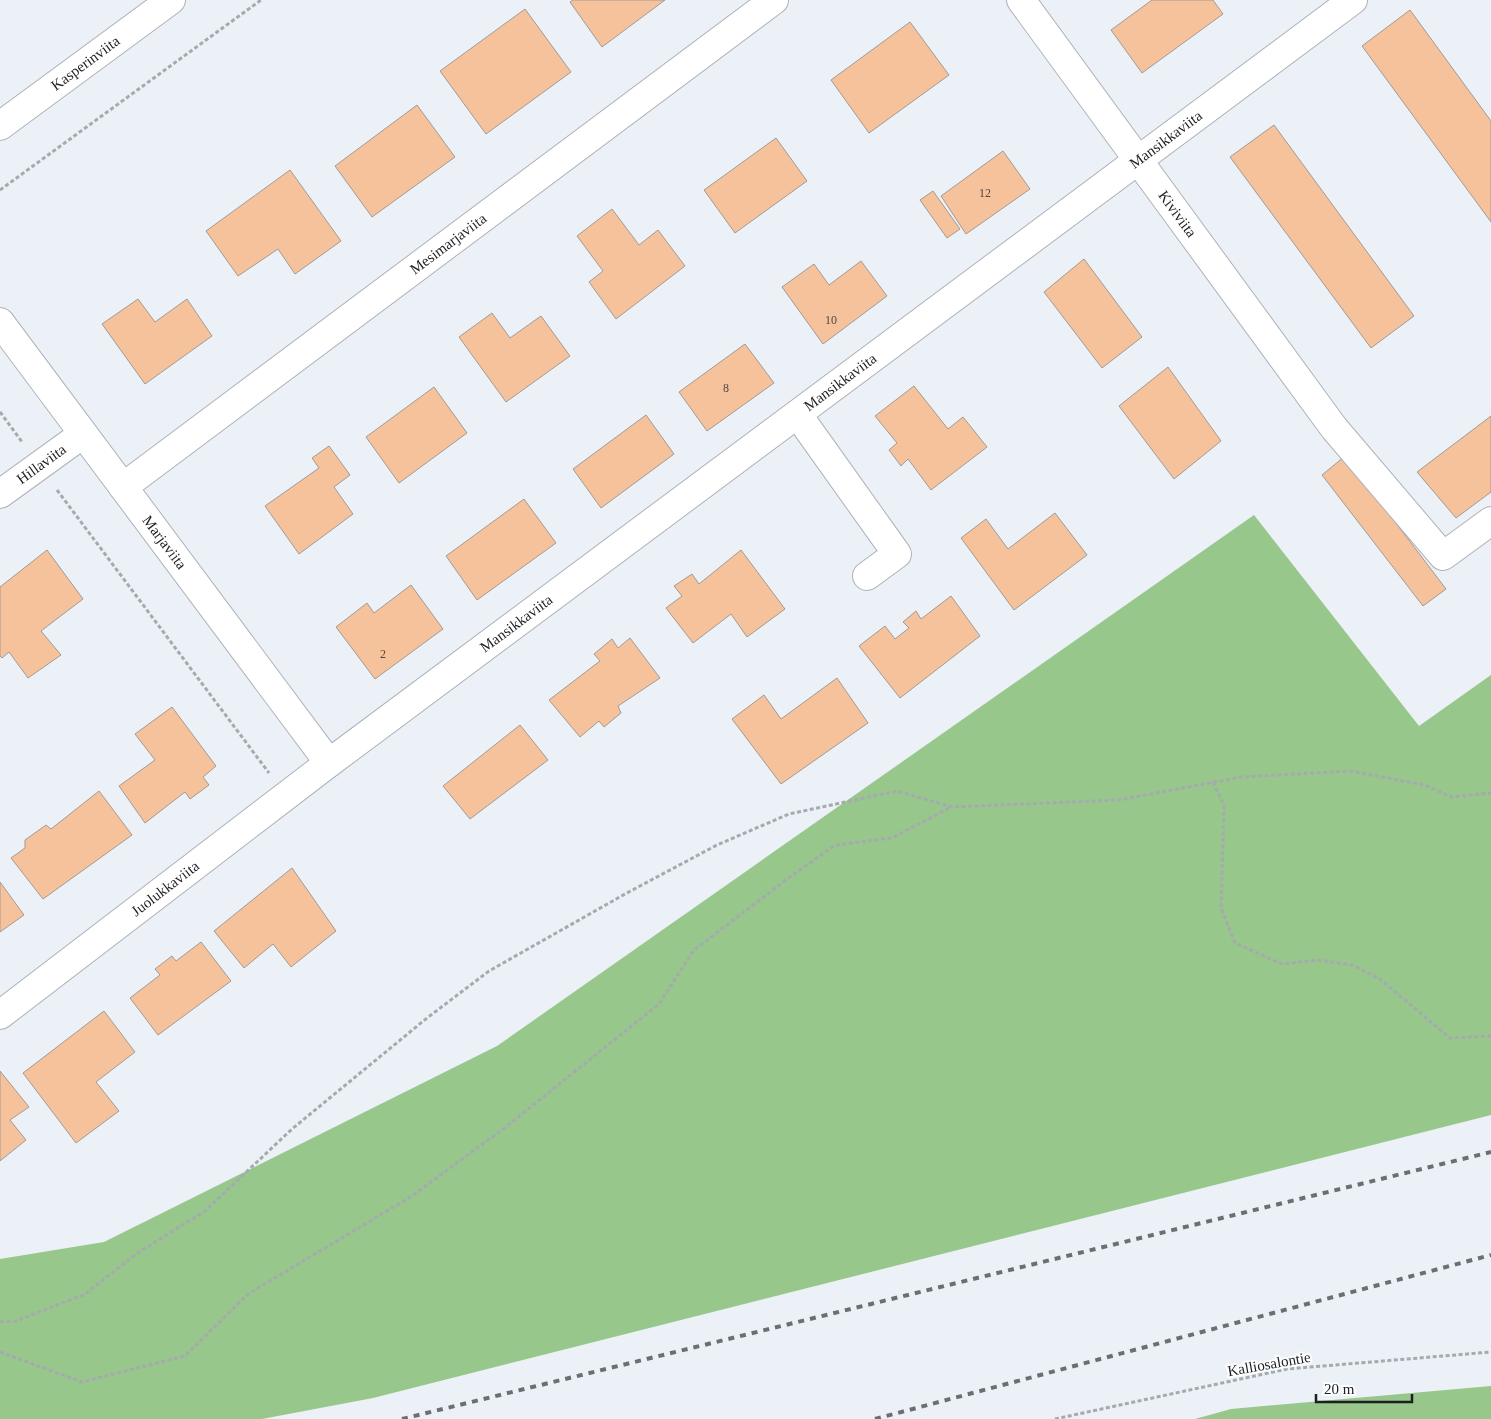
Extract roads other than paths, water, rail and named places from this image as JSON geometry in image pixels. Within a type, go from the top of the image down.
[{"type":"street","name":"Kasperinviita","points":[[0,126],[171,0]]},
{"type":"street","name":"Mesimarjaviita","points":[[123,487],[774,0]]},
{"type":"street","name":"Kiviviita","points":[[1020,0],[1334,428],[1443,556],[1491,520]]},
{"type":"street","name":"Mansikkaviita","points":[[329,763],[1354,0]]},
{"type":"street","name":"Marjaviita","points":[[0,322],[329,763]]},
{"type":"street","points":[[798,415],[897,554],[867,576]]},
{"type":"street","name":"Hillaviita","points":[[0,494],[83,434]]},
{"type":"street","name":"Juolukkaviita","points":[[0,1015],[329,763]]},
{"type":"railway","points":[[402,1419],[1491,1152]]},
{"type":"railway","points":[[875,1419],[1491,1255]]}]
